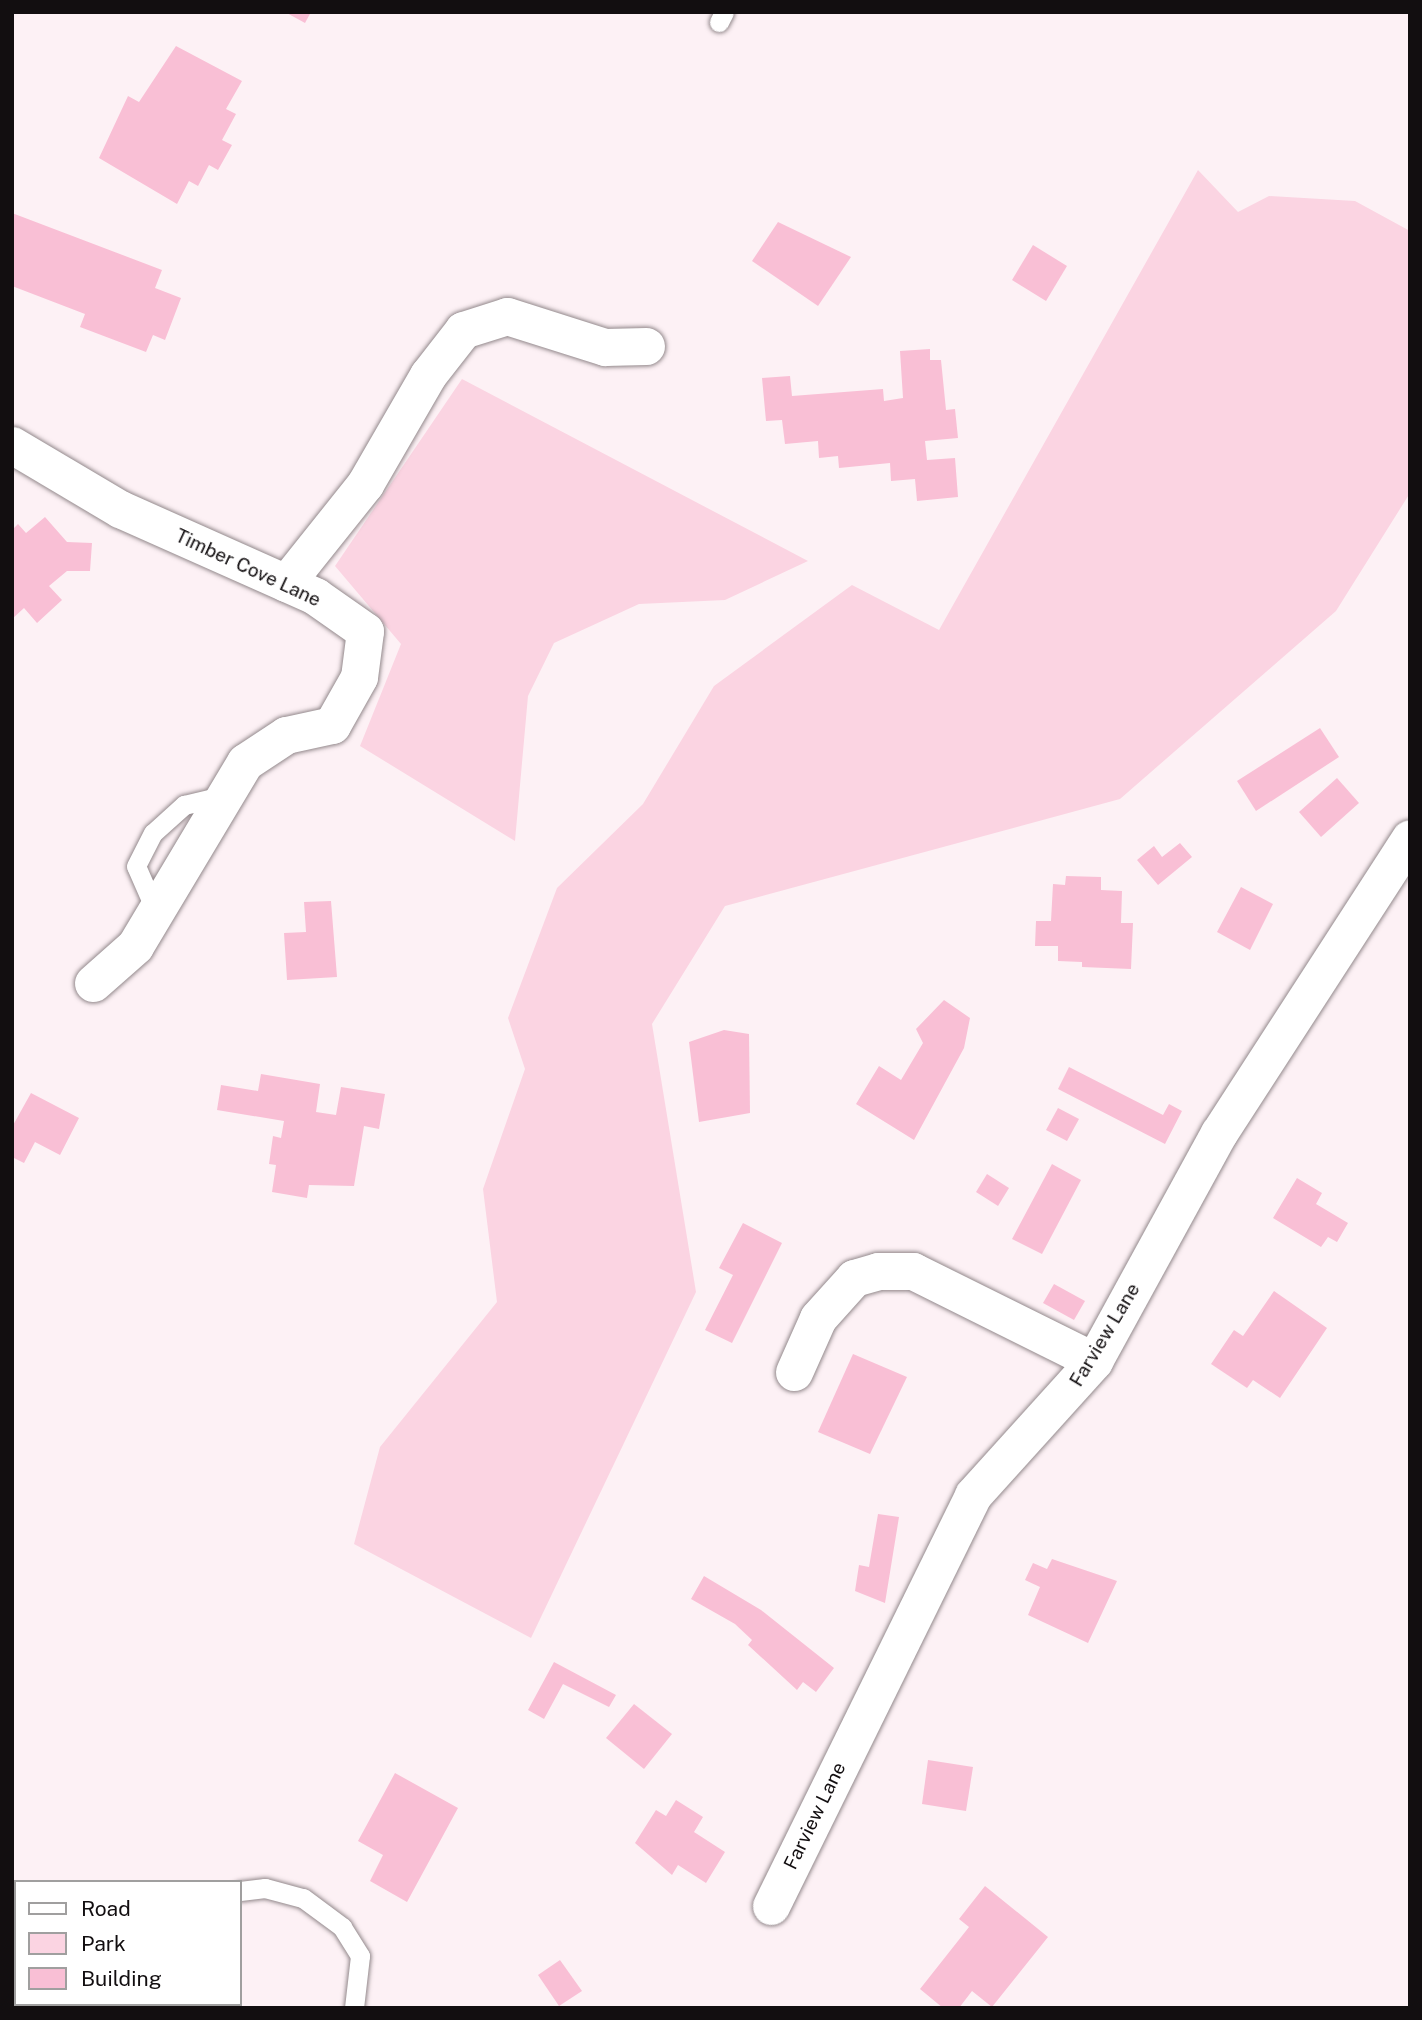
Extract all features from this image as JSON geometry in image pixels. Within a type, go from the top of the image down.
[{"type":"street","points":[[286,583],[365,484],[428,375],[463,330],[507,316],[605,346],[646,346]]},
{"type":"street","name":"Timber Cove Lane","points":[[12,445],[120,509],[286,583],[365,631],[359,677],[332,725],[286,736],[245,762],[157,914],[135,946],[93,983]]},
{"type":"street","name":"Farview Lane","points":[[771,1906],[974,1495],[1094,1361],[1219,1133],[1410,838]]},
{"type":"street","points":[[794,1372],[818,1318],[854,1278],[878,1271],[913,1271],[1094,1361]]},
{"type":"lane","points":[[242,1891],[265,1888],[303,1898],[342,1927],[360,1956],[354,2008]]},
{"type":"green space","points":[[1198,170],[1238,212],[1269,196],[1355,201],[1410,231],[1410,493],[1336,611],[1120,799],[725,906],[652,1024],[696,1292],[531,1638],[354,1544],[380,1447],[497,1302],[483,1189],[525,1069],[508,1018],[557,888],[643,804],[714,686],[852,585],[939,630]]},
{"type":"green space","points":[[462,379],[808,561],[725,600],[639,604],[554,643],[528,696],[515,841],[360,746],[401,644],[335,566]]},
{"type":"building","points":[[285,12],[311,12],[305,23]]},
{"type":"building","points":[[176,46],[242,81],[226,109],[236,114],[222,140],[232,145],[218,170],[209,165],[198,186],[189,181],[177,204],[99,158],[128,96],[139,102]]},
{"type":"building","points":[[12,213],[162,270],[155,288],[181,298],[165,340],[153,335],[146,352],[80,327],[85,314],[12,286]]},
{"type":"building","points":[[778,222],[851,257],[818,306],[752,261]]},
{"type":"building","points":[[1033,245],[1067,266],[1046,301],[1012,280]]},
{"type":"building","points":[[930,349],[930,360],[941,360],[946,410],[955,409],[958,438],[925,441],[927,460],[955,458],[958,497],[917,501],[915,479],[891,481],[890,463],[839,468],[838,456],[819,458],[818,441],[785,444],[782,420],[766,421],[762,378],[790,376],[792,396],[883,389],[884,401],[903,398],[900,351]]},
{"type":"building","points":[[45,517],[67,542],[92,543],[90,571],[67,571],[49,586],[62,600],[37,623],[24,608],[12,619],[12,530],[18,524],[26,533]]},
{"type":"building","points":[[1320,728],[1339,757],[1256,811],[1237,781]]},
{"type":"building","points":[[1337,778],[1359,803],[1321,837],[1299,812]]},
{"type":"building","points":[[1180,843],[1192,857],[1158,885],[1137,860],[1154,846],[1162,857]]},
{"type":"building","points":[[1066,876],[1101,877],[1101,890],[1122,891],[1121,923],[1133,923],[1131,969],[1082,967],[1082,962],[1058,961],[1058,946],[1035,946],[1036,921],[1051,921],[1053,884],[1065,885]]},
{"type":"building","points":[[1241,887],[1273,904],[1250,950],[1217,932]]},
{"type":"building","points":[[331,901],[337,977],[287,980],[284,933],[306,932],[304,902]]},
{"type":"building","points":[[944,1000],[970,1018],[964,1048],[914,1140],[856,1104],[879,1066],[901,1080],[923,1043],[916,1029]]},
{"type":"building","points":[[724,1030],[749,1034],[750,1113],[699,1122],[689,1042]]},
{"type":"building","points":[[1069,1067],[1163,1115],[1169,1104],[1182,1111],[1165,1144],[1058,1089]]},
{"type":"building","points":[[261,1074],[320,1084],[316,1112],[336,1115],[341,1087],[385,1094],[379,1129],[364,1126],[354,1186],[309,1185],[307,1198],[272,1192],[276,1165],[269,1164],[273,1136],[281,1138],[284,1121],[217,1110],[221,1085],[258,1091]]},
{"type":"building","points":[[31,1093],[79,1118],[60,1155],[35,1142],[24,1163],[12,1157],[12,1127]]},
{"type":"building","points":[[1058,1108],[1079,1119],[1067,1141],[1046,1130]]},
{"type":"building","points":[[1052,1164],[1081,1180],[1042,1254],[1012,1239]]},
{"type":"building","points":[[987,1174],[1009,1188],[998,1206],[976,1192]]},
{"type":"building","points":[[1297,1178],[1322,1193],[1316,1204],[1348,1223],[1337,1242],[1328,1237],[1321,1247],[1273,1218]]},
{"type":"building","points":[[743,1223],[782,1243],[732,1343],[705,1330],[733,1275],[719,1268]]},
{"type":"building","points":[[1054,1284],[1085,1301],[1074,1320],[1043,1303]]},
{"type":"building","points":[[1274,1291],[1327,1328],[1280,1398],[1253,1380],[1247,1388],[1211,1364],[1234,1330],[1243,1336]]},
{"type":"building","points":[[853,1354],[907,1377],[870,1454],[818,1432]]},
{"type":"building","points":[[878,1514],[899,1517],[885,1603],[855,1591],[859,1565],[869,1567]]},
{"type":"building","points":[[1052,1559],[1117,1581],[1088,1643],[1028,1615],[1040,1587],[1025,1580],[1033,1563],[1047,1569]]},
{"type":"building","points":[[704,1576],[761,1610],[834,1668],[816,1692],[803,1682],[797,1690],[748,1645],[752,1640],[735,1624],[691,1599]]},
{"type":"building","points":[[554,1662],[616,1695],[609,1707],[563,1684],[544,1719],[528,1710]]},
{"type":"building","points":[[634,1704],[672,1734],[644,1769],[606,1738]]},
{"type":"building","points":[[928,1760],[973,1767],[966,1811],[922,1804]]},
{"type":"building","points":[[395,1773],[458,1808],[407,1902],[370,1881],[383,1855],[358,1841]]},
{"type":"building","points":[[676,1800],[703,1817],[694,1832],[725,1852],[706,1883],[678,1865],[672,1875],[635,1843],[656,1810],[666,1816]]},
{"type":"building","points":[[985,1886],[1048,1937],[992,2007],[972,1991],[959,2008],[943,2008],[920,1989],[969,1927],[959,1919]]},
{"type":"building","points":[[560,1960],[582,1991],[559,2006],[538,1975]]}]
